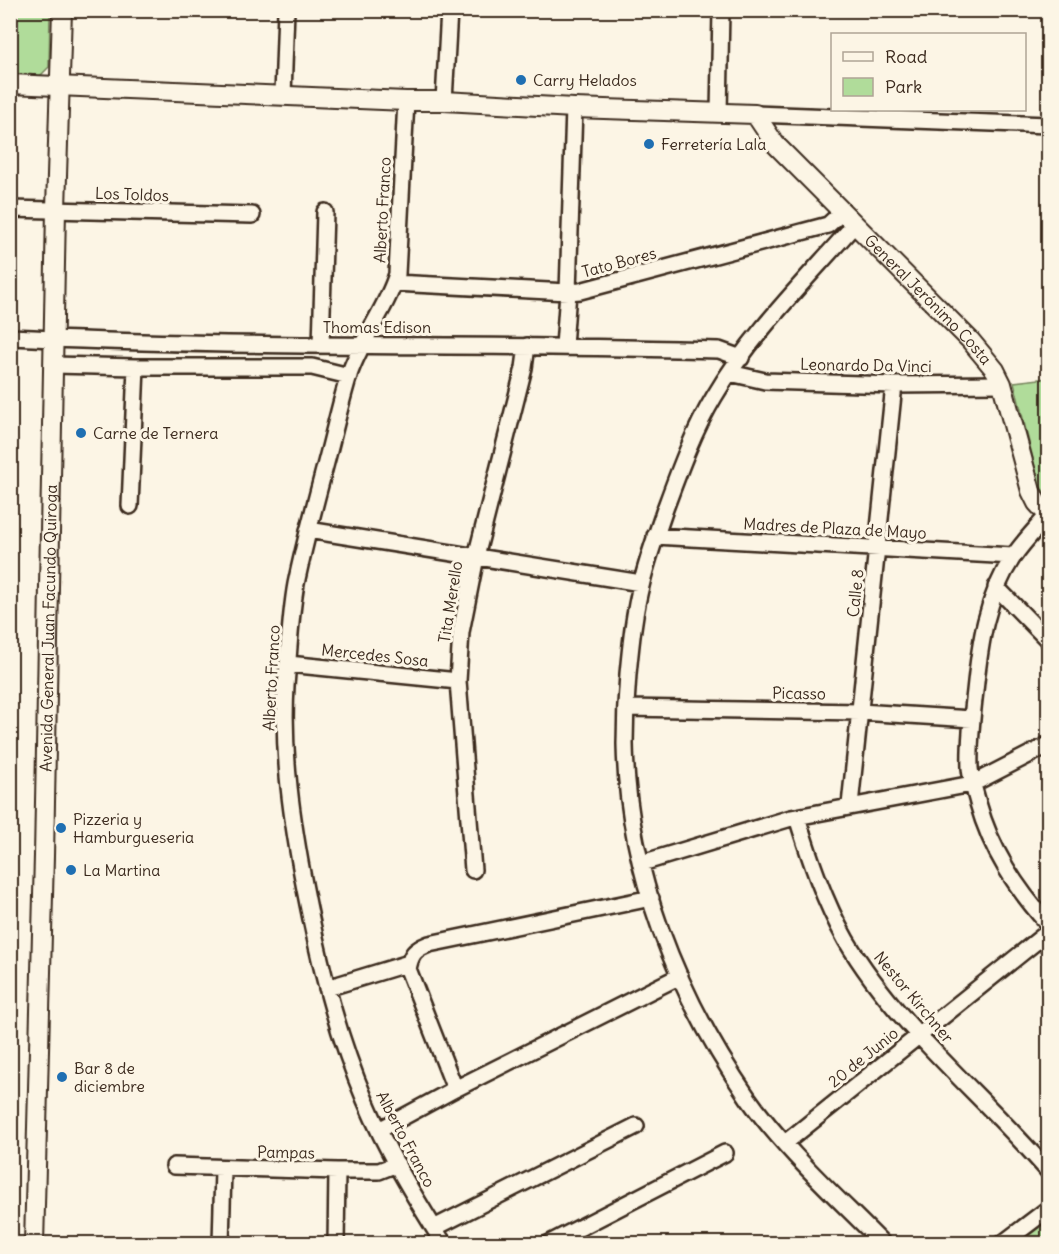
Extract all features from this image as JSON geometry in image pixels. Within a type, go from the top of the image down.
[{"type":"street","name":"Avenida General Juan Facundo Quiroga","points":[[34,1244],[45,856],[56,210],[63,10]]},
{"type":"street","points":[[283,95],[286,10]]},
{"type":"street","points":[[444,101],[449,10]]},
{"type":"street","points":[[719,113],[721,10]]},
{"type":"street","points":[[10,84],[1048,125]]},
{"type":"street","name":"Alberto Franco","points":[[406,101],[397,274],[361,345],[349,376],[308,530],[296,586],[288,664],[285,742],[288,790],[297,851],[327,988],[352,1067],[379,1130],[444,1244]]},
{"type":"street","points":[[564,346],[574,108]]},
{"type":"street","name":"General Jerónimo Costa","points":[[755,114],[775,144],[970,340],[996,370],[1002,384],[1031,491],[1037,503],[1048,515]]},
{"type":"street","name":"Los Toldos","points":[[10,209],[252,215]]},
{"type":"street","points":[[321,345],[325,212]]},
{"type":"street","points":[[848,218],[757,336],[714,397],[683,460],[641,583],[631,642],[625,745],[636,842],[667,949],[680,976],[721,1055],[749,1100],[785,1143],[883,1244]]},
{"type":"street","name":"Tato Bores","points":[[394,283],[580,291],[848,218]]},
{"type":"street","name":"Thomas Edison","points":[[10,337],[321,345],[564,346],[720,350],[741,358]]},
{"type":"street","name":"Tita Merello","points":[[473,870],[458,681],[461,632],[476,557],[528,346]]},
{"type":"street","points":[[54,365],[136,368],[312,367],[349,376]]},
{"type":"street","points":[[130,506],[136,368]]},
{"type":"street","name":"Leonardo Da Vinci","points":[[730,374],[765,381],[894,385],[1002,384]]},
{"type":"street","name":"Calle 8","points":[[850,805],[894,385]]},
{"type":"street","points":[[1048,515],[1013,556],[996,587],[981,638],[972,719],[970,768],[981,815],[1000,859],[1048,924]]},
{"type":"street","points":[[308,530],[641,583]]},
{"type":"street","name":"Madres de Plaza de Mayo","points":[[656,536],[1013,556]]},
{"type":"street","points":[[996,587],[1048,640]]},
{"type":"street","name":"Mercedes Sosa","points":[[288,664],[458,681]]},
{"type":"street","name":"Picasso","points":[[626,708],[860,712],[972,719]]},
{"type":"street","points":[[642,863],[797,816],[972,784],[1045,754]]},
{"type":"street","name":"Nestor Kirchner","points":[[797,816],[825,899],[847,941],[919,1035],[1048,1170]]},
{"type":"street","points":[[455,1089],[408,969],[410,957],[415,949],[429,944],[651,898]]},
{"type":"street","name":"20 de Junio","points":[[785,1143],[1048,932]]},
{"type":"street","points":[[327,988],[409,963]]},
{"type":"street","points":[[379,1130],[455,1089],[680,976]]},
{"type":"street","points":[[434,1228],[636,1126]]},
{"type":"street","points":[[548,1244],[725,1153]]},
{"type":"street","name":"Pampas","points":[[174,1166],[223,1169],[379,1171],[397,1164]]},
{"type":"street","points":[[221,1244],[223,1169]]},
{"type":"street","points":[[336,1244],[337,1171]]},
{"type":"street","points":[[1002,1244],[1048,1209]]},
{"type":"green space","points":[[11,10],[50,11],[49,67],[40,76],[11,74]]},
{"type":"green space","points":[[1048,378],[1048,496],[1040,487],[1014,382]]},
{"type":"green space","points":[[1048,1215],[1048,1243],[1013,1243]]},
{"type":"place","name":"Carry Helados","points":[[521,80]]},
{"type":"place","name":"Ferretería Lala","points":[[649,144]]},
{"type":"place","name":"Carne de Ternera","points":[[81,433]]},
{"type":"place","name":"Pizzeria y Hamburgueseria","points":[[61,828]]},
{"type":"place","name":"La Martina","points":[[71,870]]},
{"type":"place","name":"Bar 8 de diciembre","points":[[62,1077]]}]
